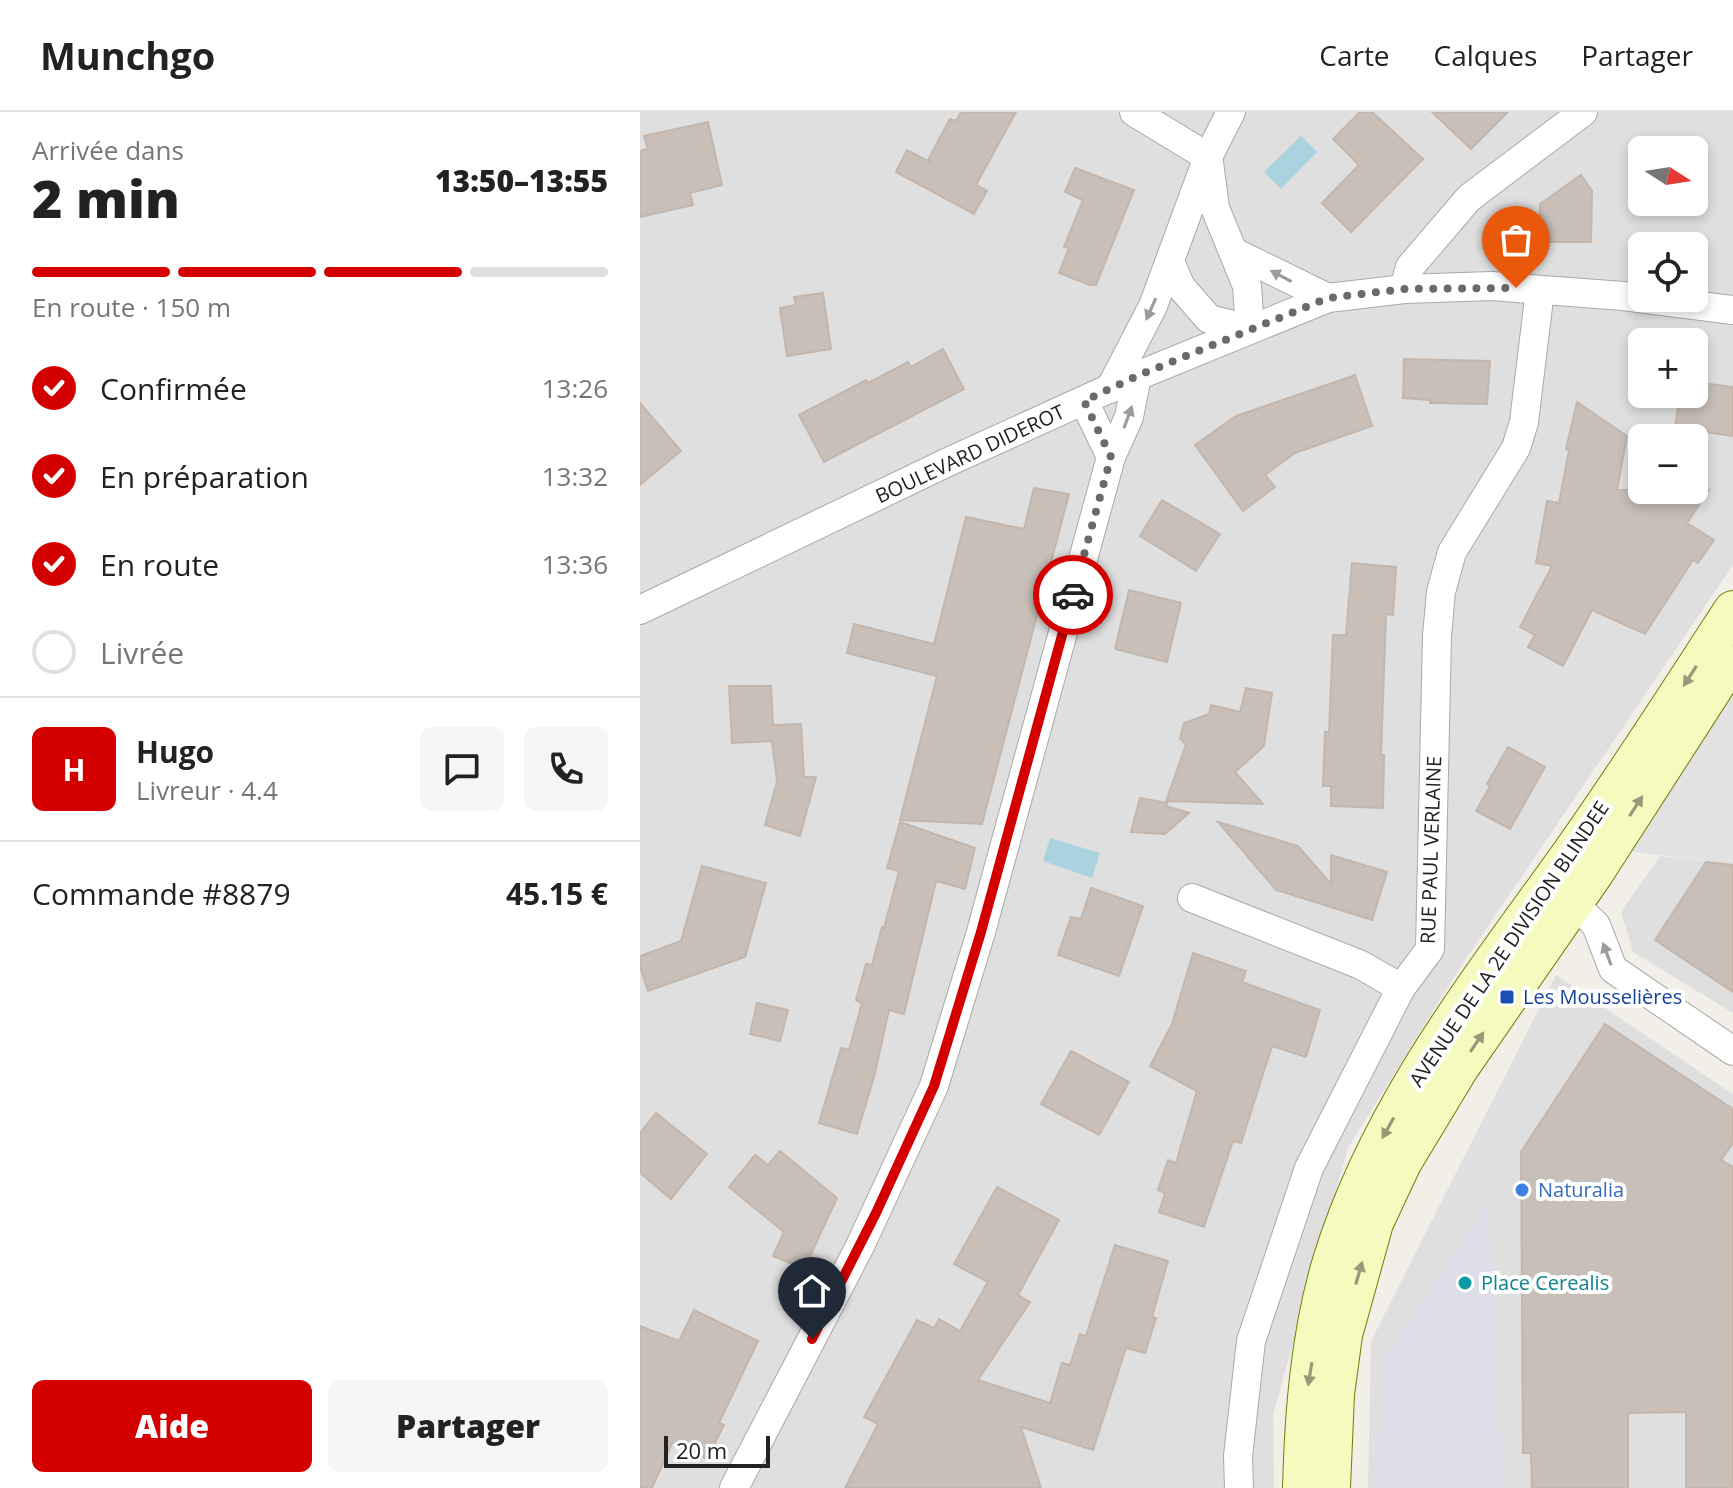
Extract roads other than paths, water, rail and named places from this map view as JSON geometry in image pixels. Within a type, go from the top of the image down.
[{"type":"main road","name":"AVENUE DE LA 2E DIVISION BLINDEE","points":[[1302,1488],[1308,1390],[1329,1276],[1352,1204],[1382,1136],[1426,1060],[1591,825],[1733,610]]},
{"type":"main road","name":"AVENUE DE LA 2E DIVISION BLINDEE","points":[[1331,1488],[1335,1394],[1343,1335],[1374,1223],[1402,1163],[1428,1116],[1733,659]]},
{"type":"street","points":[[1134,112],[1208,157]]},
{"type":"street","points":[[1110,389],[1153,306],[1208,157],[1231,112]]},
{"type":"street","points":[[1404,289],[1410,267],[1469,198],[1583,112]]},
{"type":"street","points":[[1170,262],[1181,287],[1209,319],[1250,329],[1247,286],[1215,208],[1208,157]]},
{"type":"street","points":[[1234,252],[1328,298]]},
{"type":"street","name":"BOULEVARD DIDEROT","points":[[640,610],[948,462],[1137,376],[1328,298],[1404,289],[1492,286],[1623,296],[1733,310]]},
{"type":"street","name":"RUE PAUL VERLAINE","points":[[1239,1488],[1238,1456],[1251,1341],[1309,1168],[1401,988],[1430,949],[1437,636],[1441,592],[1452,552],[1516,448],[1524,422],[1540,290]]},
{"type":"street","points":[[734,1488],[860,1246],[934,1086],[981,932],[1111,457],[1129,417],[1137,376]]},
{"type":"street","points":[[1084,401],[1111,457]]},
{"type":"street","points":[[1192,898],[1361,965],[1401,988]]},
{"type":"street","points":[[1573,903],[1596,925],[1613,969],[1733,1051]]},
{"type":"water","points":[[1301,136],[1317,152],[1281,189],[1264,172]]},
{"type":"water","points":[[1050,838],[1100,853],[1092,878],[1043,861]]},
{"type":"place","name":"Les Mousselières","points":[[1507,997]]},
{"type":"place","name":"Naturalia","points":[[1522,1190]]},
{"type":"place","name":"Place Cerealis","points":[[1465,1283]]}]
